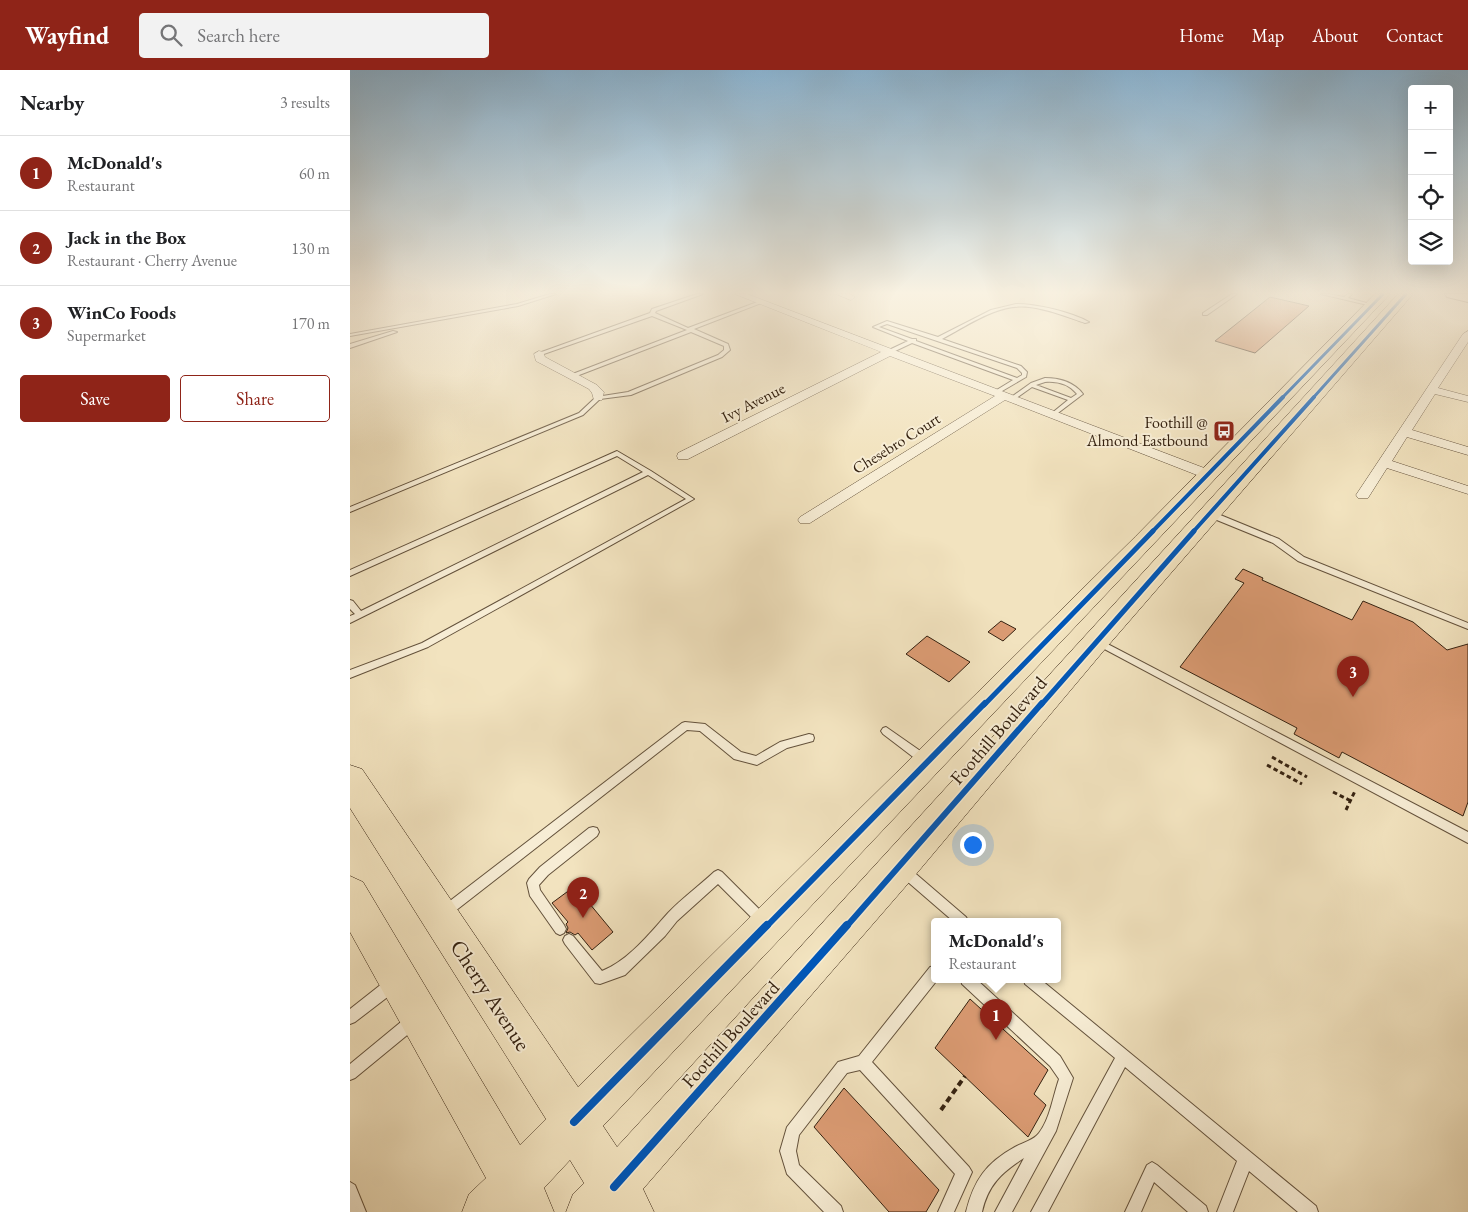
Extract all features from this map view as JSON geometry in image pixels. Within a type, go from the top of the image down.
[{"type":"main road","name":"Foothill Boulevard","points":[[510,1202],[574,1122],[1140,546],[1207,474],[1331,347]]},
{"type":"main road","name":"Foothill Boulevard","points":[[611,1204],[899,867],[1096,641],[1359,347]]},
{"type":"main road","points":[[1096,641],[1083,633],[1081,629],[1084,623],[1134,568],[1140,546]]},
{"type":"main road","name":"Cherry Avenue","points":[[350,779],[574,1122],[611,1204]]},
{"type":"main road","points":[[350,896],[409,998],[510,1202]]},
{"type":"street","points":[[881,347],[1207,474]]},
{"type":"street","points":[[1363,495],[1460,347]]},
{"type":"street","name":"Ivy Avenue","points":[[683,456],[891,351]]},
{"type":"street","points":[[1456,353],[1468,356]]},
{"type":"street","points":[[539,354],[540,359],[593,387],[598,392],[598,398]]},
{"type":"street","points":[[1433,390],[1468,399]]},
{"type":"street","name":"Chesebro Court","points":[[805,520],[1005,395]]},
{"type":"street","points":[[1405,432],[1468,451]]},
{"type":"street","points":[[1384,463],[1468,490]]},
{"type":"lane","points":[[539,354],[558,347]]},
{"type":"lane","points":[[572,376],[646,347]]},
{"type":"lane","points":[[350,510],[581,414],[598,398],[629,394],[720,356],[727,350],[726,347]]},
{"type":"lane","points":[[891,351],[899,347]]},
{"type":"lane","points":[[929,347],[1017,380]]},
{"type":"lane","points":[[961,347],[1019,368],[1026,373],[1017,380],[1005,395]]},
{"type":"lane","points":[[1005,395],[1040,381],[1049,380],[1078,390],[1080,394],[1054,414]]},
{"type":"lane","points":[[1032,385],[1072,400]]},
{"type":"lane","points":[[350,574],[617,453],[691,499],[424,645],[350,674]]},
{"type":"lane","points":[[350,620],[649,472]]},
{"type":"lane","points":[[1210,514],[1276,541],[1301,559],[1468,626]]},
{"type":"lane","points":[[350,603],[360,615]]},
{"type":"lane","points":[[1096,641],[1468,838]]},
{"type":"lane","points":[[439,916],[685,726],[702,727],[738,756],[757,761],[784,746],[809,738]]},
{"type":"lane","points":[[886,731],[928,761]]},
{"type":"lane","points":[[560,929],[534,892],[533,883],[544,871],[593,832]]},
{"type":"lane","points":[[899,867],[958,918]]},
{"type":"lane","points":[[569,940],[600,978],[620,970],[661,932],[673,917],[718,876],[767,925]]},
{"type":"lane","points":[[835,1212],[792,1169],[788,1151],[792,1132],[843,1067],[863,1062],[931,977]]},
{"type":"lane","points":[[971,983],[1055,1061],[1066,1078],[1051,1126],[1003,1212]]},
{"type":"lane","points":[[1035,983],[1310,1212]]},
{"type":"lane","points":[[350,1017],[409,998]]},
{"type":"lane","points":[[350,1073],[409,998]]},
{"type":"lane","points":[[1039,1212],[1123,1057]]},
{"type":"lane","points":[[863,1062],[964,1172],[946,1212]]},
{"type":"lane","points":[[974,1212],[976,1201],[987,1178],[998,1166],[1042,1141]]},
{"type":"lane","points":[[1225,1212],[1246,1159]]},
{"type":"lane","points":[[1133,1212],[1152,1170],[1200,1212]]},
{"type":"lane","points":[[350,1190],[358,1212]]},
{"type":"path","points":[[1272,757],[1307,776]]},
{"type":"path","points":[[1267,765],[1302,784]]},
{"type":"path","points":[[1333,792],[1350,801]]},
{"type":"path","points":[[941,1110],[965,1076]]},
{"type":"building","points":[[1236,347],[1262,347],[1255,353]]},
{"type":"building","points":[[1243,569],[1263,578],[1262,580],[1352,620],[1363,601],[1413,622],[1447,650],[1468,644],[1468,802],[1463,816],[1342,752],[1339,758],[1294,734],[1297,728],[1180,667],[1244,583],[1235,579]]},
{"type":"building","points":[[1001,621],[1016,629],[1003,641],[988,632]]},
{"type":"building","points":[[927,636],[970,662],[949,682],[906,654]]},
{"type":"building","points":[[575,886],[613,932],[592,950],[578,933],[575,935],[570,932],[566,933],[568,928],[566,924],[568,922],[552,903]]},
{"type":"building","points":[[970,999],[1048,1070],[1034,1094],[1046,1105],[1028,1137],[935,1048]]},
{"type":"building","points":[[844,1088],[939,1190],[926,1212],[889,1212],[814,1127]]},
{"type":"cycle path","points":[[574,1122],[1066,621],[1331,347]]},
{"type":"cycle path","points":[[614,1187],[899,867],[1096,641],[1358,347]]},
{"type":"place","name":"Foothill @ Almond Eastbound","points":[[1224,431]]},
{"type":"place","name":"WinCo Foods","points":[[1353,697]]},
{"type":"place","name":"Jack in the Box","points":[[583,918]]},
{"type":"place","name":"McDonald's","points":[[996,1040]]}]
